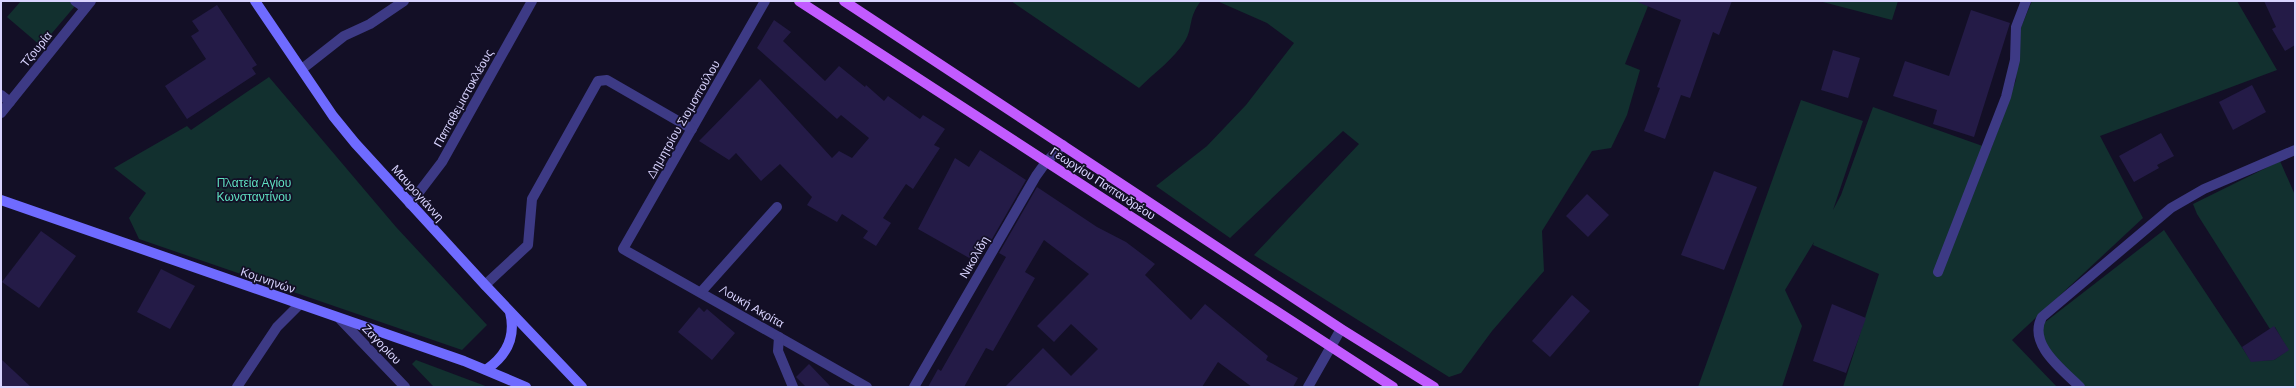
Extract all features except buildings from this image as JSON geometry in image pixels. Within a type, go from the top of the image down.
[{"type":"main road","name":"Μαυρογιάννη","points":[[255,1],[351,138],[485,285],[582,387]]},
{"type":"main road","name":"Γεωργίου Παπανδρέου","points":[[799,1],[1393,387]]},
{"type":"main road","name":"Γεωργίου Παπανδρέου","points":[[844,1],[1341,329],[1434,387]]},
{"type":"main road","name":"Κομνηνών","points":[[1,200],[299,305],[487,369],[526,387]]},
{"type":"main road","points":[[487,369],[497,362],[508,348],[512,336],[513,324],[509,310]]},
{"type":"street","points":[[75,1],[88,5]]},
{"type":"street","points":[[302,69],[344,36],[370,24],[404,1]]},
{"type":"street","name":"Παπαθεμιστοκλέους","points":[[410,204],[442,162],[532,1]]},
{"type":"street","name":"Δημητρίου Σιομοπούλου","points":[[623,249],[765,1]]},
{"type":"street","points":[[1938,272],[2006,97],[2015,60],[2016,27],[2026,1]]},
{"type":"street","name":"Τζουρία","points":[[1,113],[88,5]]},
{"type":"street","points":[[485,285],[528,244],[532,199],[598,81],[607,80],[692,129]]},
{"type":"street","points":[[1,95],[10,102]]},
{"type":"street","name":"Νικολίδη","points":[[914,387],[1046,162],[1063,145]]},
{"type":"street","points":[[2080,387],[2041,344],[2038,328],[2042,317],[2171,208],[2204,189],[2295,150]]},
{"type":"street","points":[[701,292],[777,207]]},
{"type":"street","name":"Λουκή Ακρίτα","points":[[623,249],[867,387]]},
{"type":"street","points":[[237,387],[277,326],[299,305]]},
{"type":"street","name":"Ζαγορίου","points":[[340,319],[405,387]]},
{"type":"street","points":[[1308,387],[1341,329]]},
{"type":"street","points":[[779,337],[778,351],[794,387]]},
{"type":"green space","points":[[21,1],[69,1],[75,6],[41,46],[7,17]]},
{"type":"green space","points":[[1011,1],[1201,1],[1192,17],[1189,32],[1185,41],[1170,60],[1139,88]]},
{"type":"green space","points":[[1217,1],[1650,1],[1625,64],[1640,70],[1627,115],[1611,148],[1592,151],[1542,231],[1544,271],[1492,331],[1461,373],[1449,377],[1254,255],[1359,144],[1343,131],[1230,238],[1156,186],[1207,146],[1246,105],[1294,43],[1267,23]]},
{"type":"green space","points":[[1819,1],[1898,1],[1892,20]]},
{"type":"green space","points":[[2032,1],[2237,1],[2277,70],[2100,136],[2143,218],[2012,340],[2057,387],[1843,387],[1879,274],[1813,245],[1814,242],[1785,290],[1802,326],[1782,387],[1698,387],[1801,100],[1863,121],[1833,210],[1841,195],[1873,107],[1991,149],[2016,80],[2019,32]]},
{"type":"green space","name":"Πλατεία Αγίου Κωνσταντίνου","points":[[269,77],[396,227],[487,325],[462,350],[139,239],[129,218],[146,193],[114,168],[187,126],[191,130]]},
{"type":"green space","points":[[2280,161],[2295,195],[2295,387],[2084,387],[2047,347],[2042,336],[2044,323],[2164,230],[2251,361],[2274,360],[2288,350],[2275,327],[2270,329],[2197,214],[2193,204]]},
{"type":"green space","points":[[416,360],[488,387],[434,387],[412,364]]}]
